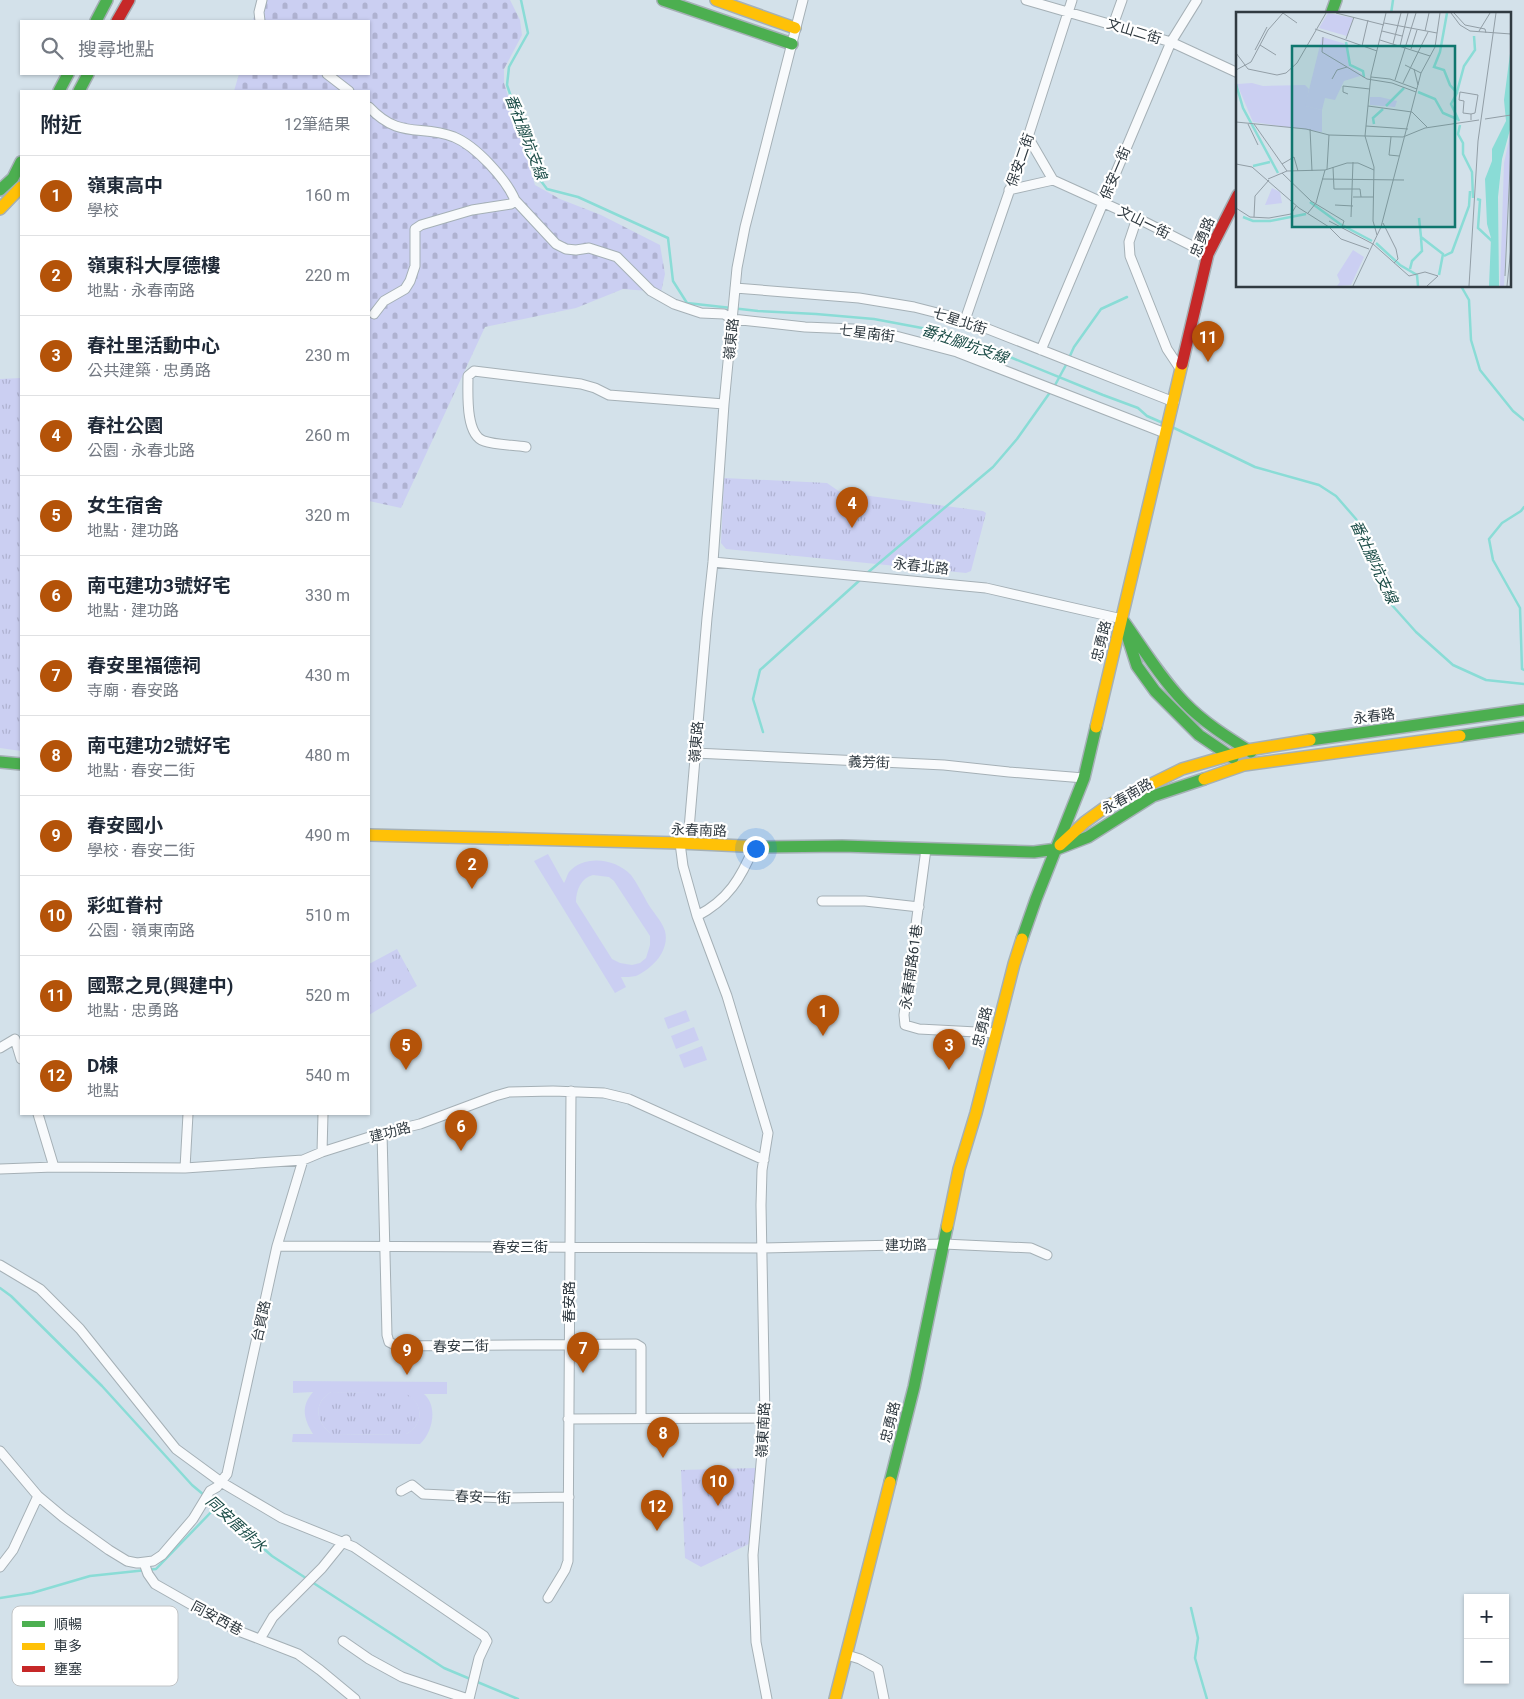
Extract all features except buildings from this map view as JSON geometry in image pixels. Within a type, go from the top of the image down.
[{"type":"street","points":[[97,20],[108,0]]},
{"type":"street","points":[[119,20],[129,0]]},
{"type":"street","points":[[260,20],[259,12],[262,0]]},
{"type":"street","points":[[663,0],[792,44]]},
{"type":"street","points":[[716,0],[795,28]]},
{"type":"street","points":[[735,291],[743,233],[803,0]]},
{"type":"street","name":"文山二街","points":[[1026,0],[1171,42],[1236,72]]},
{"type":"street","name":"保安二街","points":[[965,320],[1028,137],[1072,0]]},
{"type":"street","points":[[1113,25],[1122,0]]},
{"type":"street","name":"保安一街","points":[[1041,350],[1171,42],[1197,0]]},
{"type":"street","points":[[1332,12],[1336,0]]},
{"type":"street","points":[[60,90],[67,75]]},
{"type":"street","points":[[80,90],[87,75]]},
{"type":"street","points":[[328,75],[348,90]]},
{"type":"street","name":"七星南街","points":[[370,109],[378,118],[394,126],[407,130],[438,133],[455,137],[474,149],[504,182],[515,200],[556,244],[566,249],[589,248],[618,257],[651,291],[674,304],[701,314],[733,315],[805,327],[853,329],[932,344],[958,352],[1166,431]]},
{"type":"street","points":[[1009,190],[1053,180],[1028,137]]},
{"type":"street","points":[[0,190],[13,178],[20,164]]},
{"type":"street","name":"文山一街","points":[[1053,180],[1137,218],[1208,254]]},
{"type":"street","points":[[0,209],[20,188]]},
{"type":"street","name":"忠勇路","points":[[835,1699],[848,1655],[865,1579],[914,1387],[959,1169],[976,1113],[1014,964],[1036,899],[1084,778],[1208,254],[1236,198]]},
{"type":"street","points":[[374,314],[384,301],[405,289],[410,281],[415,266],[415,229],[421,225],[472,210],[512,204],[515,200]]},
{"type":"street","points":[[1137,218],[1129,242],[1130,256],[1167,349],[1182,370]]},
{"type":"street","name":"嶺東路","points":[[680,843],[689,829],[707,618],[714,562],[724,404],[735,291]]},
{"type":"street","name":"七星北街","points":[[735,291],[859,298],[914,307],[965,320],[1173,406]]},
{"type":"street","points":[[526,447],[483,441],[476,435],[468,412],[468,376],[474,370],[581,384],[609,395],[724,404]]},
{"type":"street","name":"永春北路","points":[[714,562],[986,588],[1122,619]]},
{"type":"street","points":[[1122,619],[1168,682],[1192,711],[1211,726],[1265,761]]},
{"type":"street","points":[[1122,619],[1137,666],[1155,691],[1199,735],[1244,764],[1524,727]]},
{"type":"street","name":"永春路","points":[[1229,756],[1248,750],[1330,737],[1524,710]]},
{"type":"street","name":"義芳街","points":[[695,753],[944,765],[1084,778]]},
{"type":"street","name":"永春南路","points":[[1057,849],[1086,822],[1107,806],[1129,794],[1182,769],[1229,756]]},
{"type":"street","points":[[0,762],[20,764]]},
{"type":"street","name":"永春南路","points":[[370,835],[680,843],[754,847],[842,846],[1034,852],[1057,849],[1088,837],[1153,796],[1244,764]]},
{"type":"street","points":[[680,843],[683,866],[697,916],[726,996],[768,1133],[764,1160]]},
{"type":"street","points":[[697,916],[711,909],[726,895],[741,874],[754,847]]},
{"type":"street","name":"永春南路61巷","points":[[926,848],[904,1015],[905,1025],[919,1030],[996,1033]]},
{"type":"street","points":[[822,901],[865,901],[919,907]]},
{"type":"street","points":[[0,1048],[15,1039],[20,1056]]},
{"type":"street","name":"建功路","points":[[0,1169],[54,1167],[185,1168],[303,1160],[382,1133],[420,1124],[509,1092],[571,1091],[604,1093],[629,1099],[764,1160]]},
{"type":"street","name":"春安路","points":[[548,1598],[565,1570],[568,1561],[571,1091]]},
{"type":"street","points":[[38,1115],[54,1167]]},
{"type":"street","points":[[185,1168],[188,1115]]},
{"type":"street","points":[[322,1152],[323,1115]]},
{"type":"street","name":"春安二街","points":[[382,1133],[387,1335],[389,1342],[397,1346],[636,1344],[640,1347],[641,1418]]},
{"type":"street","name":"台貿路","points":[[221,1482],[228,1474],[277,1246],[303,1160]]},
{"type":"street","name":"嶺東南路","points":[[764,1160],[761,1205],[765,1418],[753,1555],[756,1642],[767,1699]]},
{"type":"street","name":"建功路","points":[[763,1248],[944,1244],[1030,1248],[1047,1255]]},
{"type":"street","name":"春安三街","points":[[277,1246],[763,1248]]},
{"type":"street","points":[[0,1265],[40,1289],[80,1329],[176,1449],[221,1482],[282,1518],[346,1540],[484,1636],[488,1641],[479,1658],[468,1697],[402,1676],[369,1659],[343,1641]]},
{"type":"street","points":[[568,1419],[765,1418]]},
{"type":"street","points":[[0,1451],[38,1496],[62,1518],[109,1550],[137,1563],[153,1561],[162,1555],[193,1519],[210,1491],[221,1482]]},
{"type":"street","name":"春安一街","points":[[401,1491],[412,1485],[423,1494],[504,1498],[569,1498]]},
{"type":"street","points":[[0,1567],[13,1550],[38,1496]]},
{"type":"street","points":[[260,1639],[273,1617],[322,1568],[346,1540]]},
{"type":"street","name":"同安西巷","points":[[144,1563],[148,1574],[155,1584],[236,1630],[298,1654],[355,1699]]},
{"type":"street","points":[[848,1655],[878,1669],[884,1699]]},
{"type":"green space","points":[[258,0],[510,0],[520,20],[522,35],[504,69],[504,83],[535,185],[560,199],[601,215],[660,245],[665,274],[661,292],[623,289],[576,308],[485,327],[401,508],[370,501],[370,90],[234,90],[239,75],[370,75],[370,20],[253,20]]},
{"type":"green space","points":[[20,378],[20,751],[0,748],[0,379]]},
{"type":"green space","points":[[724,478],[827,483],[840,492],[983,511],[986,513],[971,571],[966,573],[726,549],[721,543]]},
{"type":"green space","points":[[548,854],[564,883],[569,872],[576,866],[592,861],[609,862],[631,875],[665,931],[665,945],[654,964],[636,976],[621,977],[626,987],[615,993],[534,861]],"holes":[[[593,875],[609,877],[614,881],[650,936],[650,945],[646,958],[640,963],[632,965],[620,963],[612,959],[576,902],[578,889],[585,879]]]},
{"type":"green space","points":[[397,949],[417,986],[370,1014],[370,963]]},
{"type":"green space","points":[[686,1010],[690,1021],[668,1029],[664,1018]]},
{"type":"green space","points":[[694,1027],[699,1040],[676,1049],[671,1036]]},
{"type":"green space","points":[[702,1046],[707,1060],[684,1068],[679,1055]]},
{"type":"green space","points":[[293,1381],[447,1382],[447,1394],[424,1394],[431,1405],[432,1419],[428,1433],[420,1444],[292,1442],[293,1434],[313,1434],[305,1417],[305,1407],[313,1392],[293,1393]],"holes":[[[331,1392],[406,1394],[416,1403],[420,1414],[416,1425],[406,1434],[333,1435],[323,1425],[318,1414],[321,1402]]]},
{"type":"green space","points":[[331,1392],[406,1393],[412,1397],[419,1408],[419,1420],[412,1430],[406,1434],[333,1435],[323,1425],[318,1414],[321,1402]]},
{"type":"green space","points":[[756,1468],[751,1543],[701,1567],[685,1558],[681,1470]]},
{"type":"waterway","name":"番社腳坑支線","points":[[521,0],[528,33],[509,67],[507,85],[538,177],[547,189],[578,197],[668,238],[673,281],[687,303],[758,311],[874,319],[938,331],[1005,355],[1138,408],[1147,416],[1163,423]]},
{"type":"waterway","points":[[1391,12],[1393,0]]},
{"type":"waterway","points":[[1462,288],[1469,300],[1471,340],[1480,370],[1513,411],[1524,420]]},
{"type":"waterway","points":[[1069,358],[1074,347],[1101,309],[1127,297]]},
{"type":"waterway","name":"番社腳坑支線","points":[[1054,387],[1067,363]]},
{"type":"waterway","points":[[866,574],[993,467],[1017,439],[1051,391]]},
{"type":"waterway","name":"番社腳坑支線","points":[[1170,426],[1255,467],[1319,485],[1336,496],[1356,519],[1384,581],[1391,604],[1416,632],[1453,665],[1486,680],[1524,684]]},
{"type":"waterway","points":[[1524,507],[1502,523],[1489,539],[1493,560],[1520,608],[1522,669],[1524,670]]},
{"type":"waterway","points":[[763,732],[753,699],[760,670],[860,580]]},
{"type":"waterway","name":"同安厝排水","points":[[0,1288],[11,1296],[102,1386],[192,1485],[204,1495]]},
{"type":"waterway","name":"同安厝排水","points":[[208,1499],[272,1556],[444,1668],[518,1699]]},
{"type":"waterway","points":[[0,1598],[32,1593],[90,1576],[156,1569],[216,1507]]},
{"type":"waterway","points":[[1191,1608],[1198,1638],[1195,1658],[1207,1699]]},
{"type":"traffic: fast","points":[[97,20],[107,0]]},
{"type":"traffic: fast","points":[[663,0],[792,44]]},
{"type":"traffic: fast","points":[[1332,12],[1336,0]]},
{"type":"traffic: fast","points":[[60,90],[67,75]]},
{"type":"traffic: fast","points":[[80,90],[87,75]]},
{"type":"traffic: fast","points":[[0,190],[13,178],[20,164]]},
{"type":"traffic: fast","points":[[1122,619],[1159,672],[1184,702],[1207,723],[1251,752]]},
{"type":"traffic: fast","points":[[1126,632],[1137,666],[1155,691],[1199,735],[1233,758]]},
{"type":"traffic: fast","points":[[1310,740],[1524,710]]},
{"type":"traffic: fast","points":[[1022,939],[1084,778],[1096,727]]},
{"type":"traffic: fast","points":[[1460,736],[1524,727]]},
{"type":"traffic: fast","points":[[0,762],[20,764]]},
{"type":"traffic: fast","points":[[764,847],[842,846],[1034,852],[1057,849],[1088,837],[1153,796],[1204,779]]},
{"type":"traffic: fast","points":[[890,1482],[914,1387],[947,1227]]},
{"type":"traffic: slow","points":[[716,0],[795,28]]},
{"type":"traffic: slow","points":[[0,209],[20,188]]},
{"type":"traffic: slow","points":[[1096,727],[1182,364]]},
{"type":"traffic: slow","points":[[1204,779],[1244,765],[1460,736]]},
{"type":"traffic: slow","points":[[1060,845],[1085,822],[1107,806],[1182,769],[1248,750],[1310,740]]},
{"type":"traffic: slow","points":[[370,835],[764,847]]},
{"type":"traffic: slow","points":[[947,1227],[959,1169],[976,1113],[1022,939]]},
{"type":"traffic: slow","points":[[835,1699],[890,1482]]},
{"type":"traffic: jam","points":[[118,20],[129,0]]},
{"type":"traffic: jam","points":[[1182,364],[1208,254],[1236,199]]},
{"type":"place","name":"國聚之見(興建中)","points":[[1208,362]]},
{"type":"place","name":"春社公園","points":[[852,528]]},
{"type":"place","name":"嶺東科大厚德樓","points":[[472,889]]},
{"type":"place","name":"嶺東高中","points":[[823,1036]]},
{"type":"place","name":"女生宿舍","points":[[406,1070]]},
{"type":"place","name":"春社里活動中心","points":[[949,1070]]},
{"type":"place","name":"南屯建功3號好宅","points":[[461,1151]]},
{"type":"place","name":"春安里福德祠","points":[[583,1373]]},
{"type":"place","name":"春安國小","points":[[407,1375]]},
{"type":"place","name":"南屯建功2號好宅","points":[[663,1458]]},
{"type":"place","name":"彩虹眷村","points":[[718,1506]]},
{"type":"place","name":"D棟","points":[[657,1531]]}]
